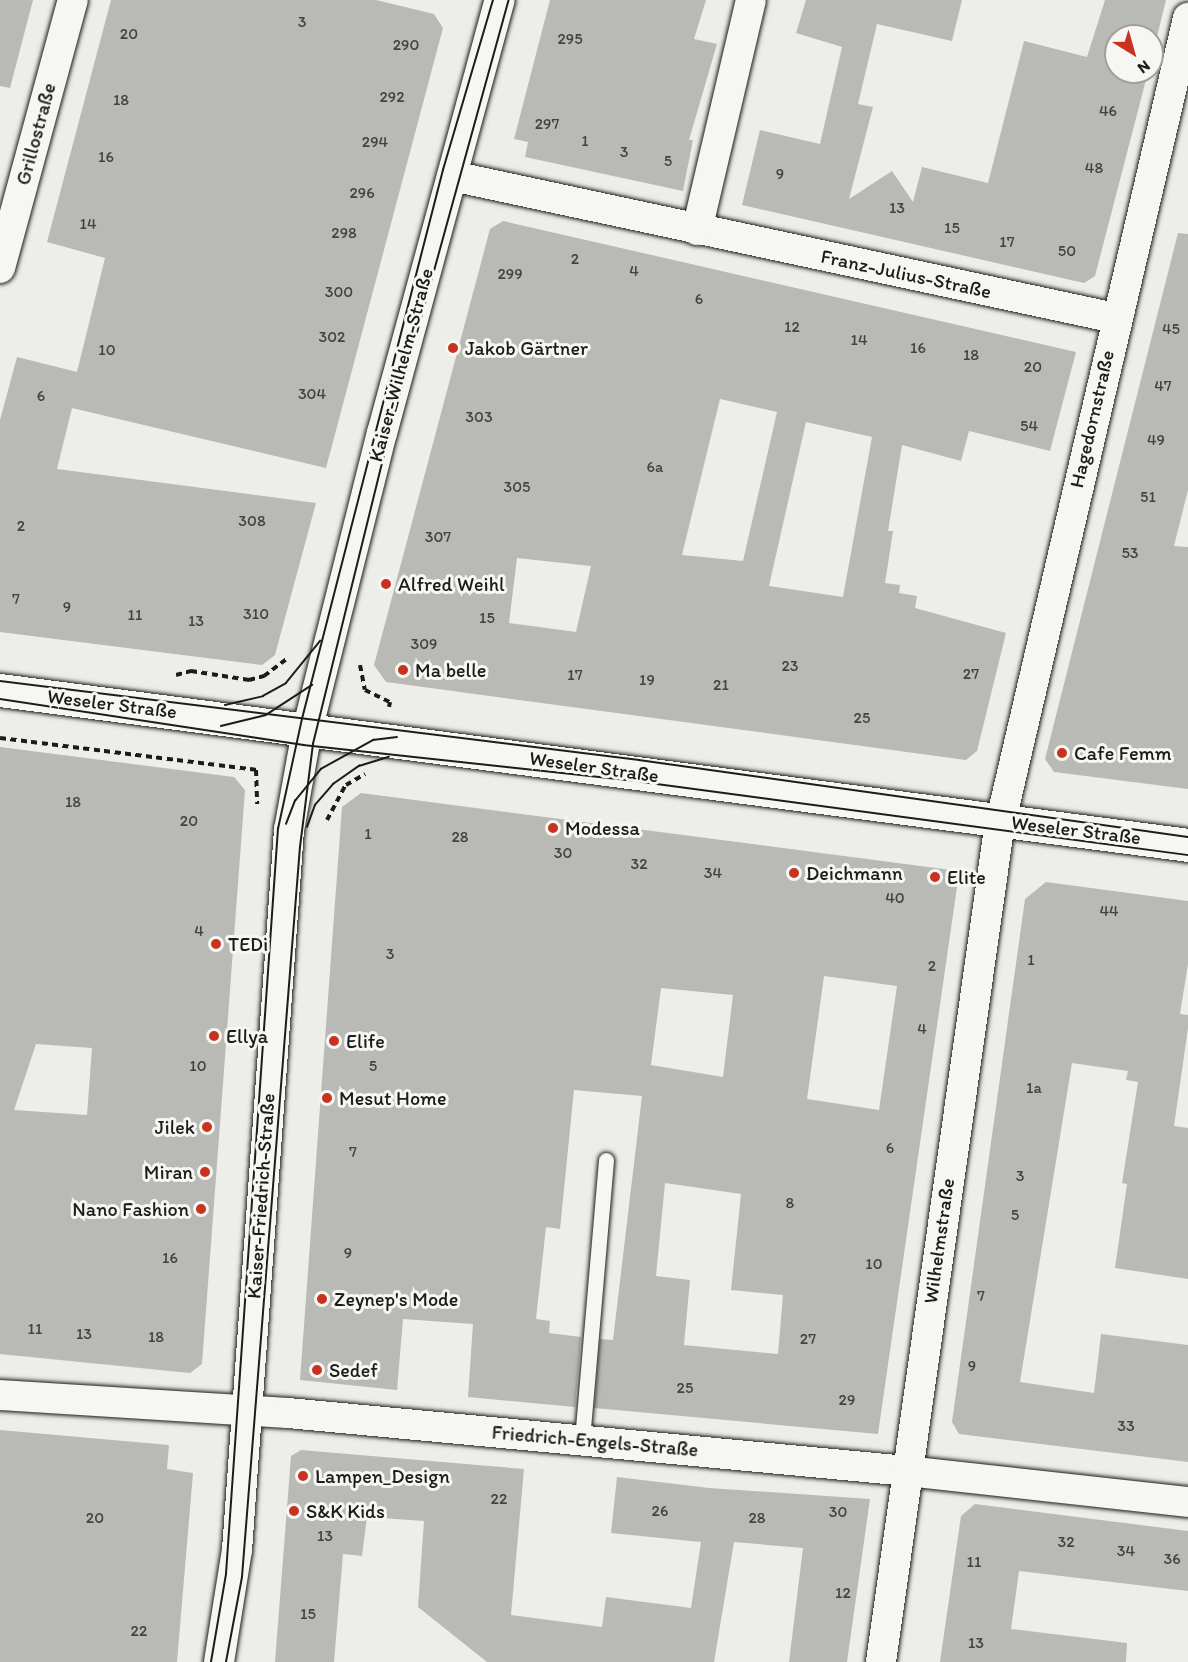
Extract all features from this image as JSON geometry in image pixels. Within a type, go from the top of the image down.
[{"type":"main road","name":"Weseler Straße","points":[[0,690],[1188,845]]},
{"type":"street","name":"Grillostraße","points":[[0,268],[73,0]]},
{"type":"street","name":"Kaiser-Wilhelm-Straße","points":[[307,731],[382,433],[500,0]]},
{"type":"street","points":[[697,230],[751,0]]},
{"type":"street","name":"Hagedornstraße","points":[[1001,821],[1115,318],[1188,18]]},
{"type":"street","name":"Franz-Julius-Straße","points":[[452,176],[1115,318]]},
{"type":"street","name":"Kaiser-Friedrich-Straße","points":[[219,1662],[237,1550],[288,842],[307,731]]},
{"type":"street","name":"Wilhelmstraße","points":[[881,1662],[1001,821]]},
{"type":"street","name":"Friedrich-Engels-Straße","points":[[0,1395],[247,1409],[907,1471],[1188,1502]]},
{"type":"lane","points":[[582,1440],[606,1160]]},
{"type":"path","points":[[172,677],[191,671],[238,681],[259,678],[290,656],[294,647]]},
{"type":"path","points":[[359,661],[365,690],[390,702]]},
{"type":"path","points":[[0,738],[256,770],[257,816]]},
{"type":"path","points":[[325,824],[346,785],[371,771]]},
{"type":"building","points":[[0,0],[33,0],[10,88],[0,86]]},
{"type":"building","points":[[111,0],[376,0],[434,14],[443,28],[326,468],[72,408],[57,469],[316,503],[275,655],[262,665],[0,632],[0,420],[17,357],[77,372],[105,258],[47,242]]},
{"type":"building","points":[[550,0],[706,0],[694,39],[717,44],[689,140],[693,140],[683,191],[525,157],[528,142],[514,139]]},
{"type":"building","points":[[806,0],[962,0],[952,41],[877,24],[858,104],[873,107],[849,199],[892,171],[913,202],[922,167],[988,183],[1024,41],[1087,57],[1105,0],[1166,0],[1160,24],[1104,24],[1104,84],[1145,84],[1095,276],[1084,283],[742,205],[760,130],[820,144],[842,47],[796,33]]},
{"type":"building","points":[[503,221],[1076,352],[1050,451],[969,431],[961,461],[902,445],[888,531],[893,531],[885,583],[900,585],[899,593],[917,596],[915,608],[1006,633],[977,751],[966,760],[386,682],[374,665],[490,229]],"holes":[[[720,399],[777,412],[743,561],[682,555]],[[806,422],[872,437],[843,597],[769,586]],[[517,558],[591,566],[576,632],[509,623]]]},
{"type":"building","points":[[1178,233],[1188,234],[1188,490],[1174,546],[1188,547],[1188,789],[1054,772],[1045,759]]},
{"type":"building","points":[[0,747],[234,777],[245,790],[202,1364],[190,1373],[0,1354]],"holes":[[[36,1044],[92,1048],[87,1115],[14,1110]]]},
{"type":"building","points":[[361,793],[951,870],[958,880],[878,1434],[594,1408],[600,1339],[613,1340],[642,1096],[574,1090],[560,1229],[546,1227],[536,1319],[550,1321],[549,1333],[581,1337],[575,1407],[468,1397],[473,1324],[403,1319],[397,1390],[300,1380],[342,807]],"holes":[[[824,976],[897,986],[879,1110],[807,1099]],[[661,988],[733,995],[723,1077],[651,1065]],[[665,1183],[741,1194],[731,1290],[783,1295],[778,1354],[684,1345],[690,1280],[656,1276]]]},
{"type":"building","points":[[1046,882],[1188,901],[1188,964],[1180,1014],[1188,1015],[1188,1028],[1174,1126],[1188,1128],[1188,1279],[1115,1268],[1127,1184],[1122,1183],[1138,1082],[1126,1080],[1128,1071],[1072,1063],[1020,1382],[1094,1393],[1101,1334],[1188,1345],[1188,1462],[959,1434],[952,1422],[1025,899]]},
{"type":"building","points":[[0,1430],[169,1445],[167,1469],[193,1473],[177,1662],[0,1662]]},
{"type":"building","points":[[301,1450],[524,1469],[511,1615],[602,1627],[606,1597],[691,1608],[701,1542],[611,1533],[617,1477],[709,1488],[870,1499],[847,1662],[789,1662],[803,1548],[734,1542],[714,1662],[487,1662],[418,1607],[424,1521],[367,1517],[362,1556],[343,1554],[334,1662],[275,1662],[291,1456]]},
{"type":"building","points":[[975,1504],[1188,1531],[1188,1591],[1019,1571],[1011,1629],[1127,1643],[1126,1662],[940,1662],[961,1516]]},
{"type":"tram line","points":[[211,1662],[226,1574],[278,829],[302,719],[443,170],[493,0]]},
{"type":"tram line","points":[[226,1662],[242,1577],[300,847],[313,744],[388,438],[509,0]]},
{"type":"tram line","points":[[225,705],[263,696],[286,683],[320,641]]},
{"type":"tram line","points":[[0,681],[639,760],[1188,837]]},
{"type":"tram line","points":[[221,726],[266,715],[312,685]]},
{"type":"tram line","points":[[0,699],[304,745],[642,782],[1188,855]]},
{"type":"tram line","points":[[286,824],[295,801],[321,769],[373,740],[397,737]]},
{"type":"tram line","points":[[307,827],[315,805],[333,784],[359,766],[389,757]]},
{"type":"place","name":"Jakob Gärtner","points":[[453,348]]},
{"type":"place","name":"Alfred Weihl","points":[[386,584]]},
{"type":"place","name":"Ma belle","points":[[403,670]]},
{"type":"place","name":"Cafe Femm","points":[[1062,753]]},
{"type":"place","name":"Modessa","points":[[553,828]]},
{"type":"place","name":"Deichmann","points":[[794,873]]},
{"type":"place","name":"Elite","points":[[935,877]]},
{"type":"place","name":"TEDi","points":[[216,944]]},
{"type":"place","name":"Ellya","points":[[214,1036]]},
{"type":"place","name":"Elife","points":[[334,1041]]},
{"type":"place","name":"Mesut Home","points":[[327,1098]]},
{"type":"place","name":"Jilek","points":[[207,1127]]},
{"type":"place","name":"Miran","points":[[205,1172]]},
{"type":"place","name":"Nano Fashion","points":[[201,1209]]},
{"type":"place","name":"Zeynep's Mode","points":[[322,1299]]},
{"type":"place","name":"Sedef","points":[[317,1370]]},
{"type":"place","name":"Lampen_Design","points":[[303,1476]]},
{"type":"place","name":"S&K Kids","points":[[294,1511]]}]
